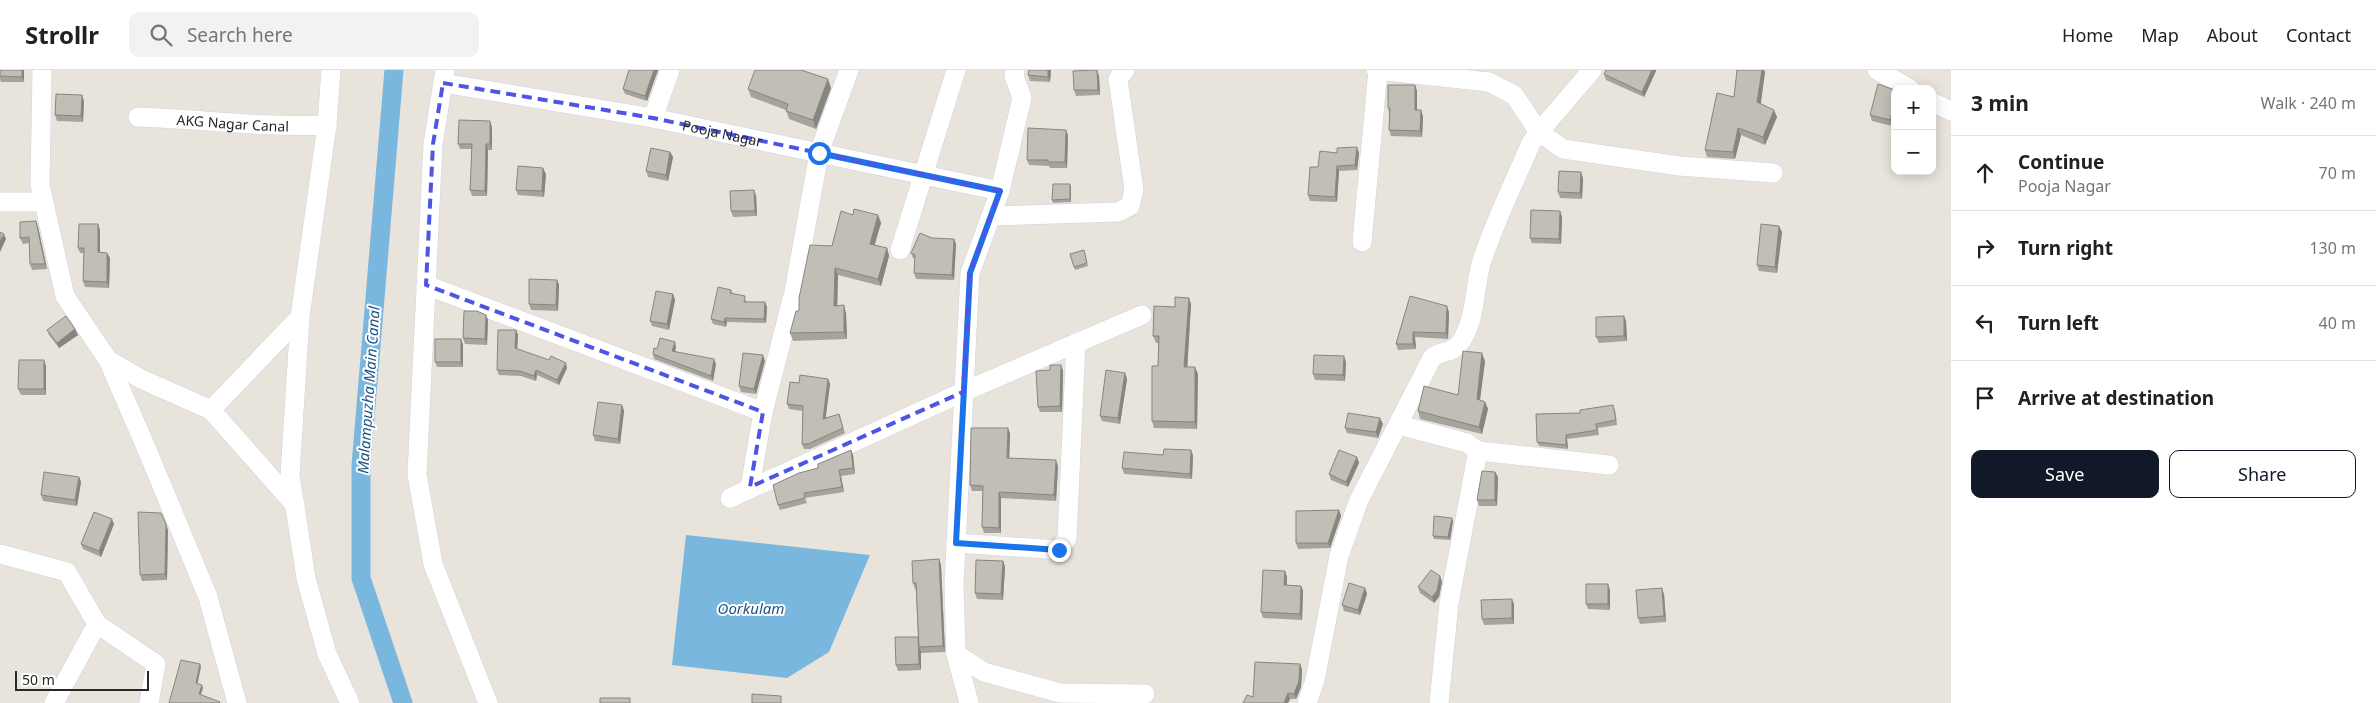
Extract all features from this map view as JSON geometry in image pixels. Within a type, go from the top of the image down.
[{"type":"street","points":[[42,70],[40,185],[65,296],[108,360],[208,597],[237,703]]},
{"type":"street","points":[[331,70],[327,125],[300,317],[290,475],[306,578],[327,654],[350,703]]},
{"type":"street","points":[[653,118],[670,70]]},
{"type":"street","points":[[750,488],[763,412],[794,292],[819,153],[849,70]]},
{"type":"street","points":[[900,250],[956,70]]},
{"type":"street","points":[[969,703],[956,654],[954,584],[970,273],[1000,191],[1022,98],[1014,76],[1015,70]]},
{"type":"street","points":[[991,216],[1118,212],[1130,206],[1134,190],[1118,79],[1125,70]]},
{"type":"street","points":[[1362,242],[1377,70],[1489,82],[1514,95],[1539,132],[1564,149],[1679,166],[1773,173]]},
{"type":"street","points":[[1307,703],[1315,680],[1339,556],[1359,500],[1432,358],[1437,353],[1455,348],[1464,336],[1469,323],[1482,264],[1530,143],[1592,70]]},
{"type":"street","points":[[1877,70],[1903,85]]},
{"type":"street","points":[[444,77],[433,144],[417,474],[433,564],[488,703]]},
{"type":"street","name":"Pooja Nagar","points":[[444,77],[653,118],[1000,191]]},
{"type":"street","points":[[1936,104],[1951,111]]},
{"type":"street","name":"AKG Nagar Canal","points":[[138,117],[178,118],[255,126],[327,125]]},
{"type":"street","points":[[0,202],[44,202]]},
{"type":"street","points":[[426,285],[763,412]]},
{"type":"street","points":[[730,498],[964,392],[1142,315]]},
{"type":"street","points":[[211,410],[300,317]]},
{"type":"street","points":[[956,543],[1059,550],[1067,538],[1076,344]]},
{"type":"street","points":[[108,360],[141,379],[211,410],[295,505]]},
{"type":"street","points":[[1399,425],[1467,443],[1478,451],[1609,465]]},
{"type":"street","points":[[1439,703],[1449,603],[1478,451]]},
{"type":"street","points":[[0,554],[67,572],[97,624],[156,664],[149,703]]},
{"type":"street","points":[[54,703],[97,624]]},
{"type":"street","points":[[956,654],[984,672],[1060,693],[1145,694]]},
{"type":"highlighted area","points":[[443,83],[653,118],[1000,191],[970,273],[963,392],[750,487],[763,412],[426,285],[433,144]]},
{"type":"water","name":"Oorkulam","points":[[686,535],[870,555],[829,652],[787,678],[672,665]]},
{"type":"building","points":[[0,70],[22,70],[22,77],[0,76]]},
{"type":"building","points":[[629,70],[654,70],[645,96],[623,89]]},
{"type":"building","points":[[755,70],[801,70],[828,79],[813,120],[786,111],[788,104],[748,89]]},
{"type":"building","points":[[1029,70],[1048,70],[1048,77],[1028,75]]},
{"type":"building","points":[[1097,70],[1098,90],[1074,90],[1073,71]]},
{"type":"building","points":[[1606,70],[1652,70],[1642,92],[1604,74]]},
{"type":"building","points":[[1737,70],[1762,70],[1757,102],[1774,110],[1763,137],[1738,128],[1733,152],[1705,150],[1717,93],[1734,97]]},
{"type":"building","points":[[1878,84],[1891,89],[1890,120],[1870,115]]},
{"type":"building","points":[[1388,85],[1415,85],[1415,110],[1421,110],[1420,131],[1389,130]]},
{"type":"building","points":[[56,94],[82,95],[81,116],[55,115]]},
{"type":"building","points":[[459,120],[490,121],[490,144],[486,144],[485,191],[470,190],[472,144],[458,144]]},
{"type":"building","points":[[1028,128],[1066,130],[1065,162],[1027,160]]},
{"type":"building","points":[[1357,147],[1355,165],[1337,166],[1335,197],[1308,195],[1310,167],[1318,167],[1320,151],[1337,153],[1337,148]]},
{"type":"building","points":[[651,148],[670,152],[666,175],[646,171]]},
{"type":"building","points":[[518,166],[543,168],[542,191],[516,190]]},
{"type":"building","points":[[1559,171],[1581,172],[1580,193],[1558,192]]},
{"type":"building","points":[[1053,184],[1070,184],[1070,199],[1052,200]]},
{"type":"building","points":[[754,190],[755,211],[731,211],[730,191]]},
{"type":"building","points":[[854,209],[878,215],[870,244],[887,248],[878,279],[835,268],[834,306],[844,305],[844,332],[790,333],[796,311],[799,311],[799,298],[810,245],[832,246],[841,211],[853,215]]},
{"type":"building","points":[[1531,210],[1560,211],[1559,239],[1530,238]]},
{"type":"building","points":[[36,221],[45,264],[30,264],[29,237],[20,238],[20,222]]},
{"type":"building","points":[[79,224],[98,224],[98,252],[107,253],[107,282],[83,281],[84,248],[78,248]]},
{"type":"building","points":[[1761,224],[1779,226],[1775,267],[1757,265]]},
{"type":"building","points":[[0,232],[4,234],[0,242]]},
{"type":"building","points":[[920,233],[932,238],[954,239],[952,275],[914,273],[915,255],[911,253]]},
{"type":"building","points":[[1084,250],[1087,263],[1074,267],[1070,254]]},
{"type":"building","points":[[529,279],[557,280],[556,305],[529,304]]},
{"type":"building","points":[[718,287],[731,290],[730,293],[745,296],[744,302],[765,302],[764,319],[725,318],[724,322],[711,319]]},
{"type":"building","points":[[656,291],[673,294],[667,324],[650,321]]},
{"type":"building","points":[[1410,296],[1447,306],[1446,333],[1413,332],[1413,344],[1396,344]]},
{"type":"building","points":[[1175,297],[1189,298],[1184,367],[1195,367],[1195,422],[1152,421],[1152,366],[1158,366],[1159,336],[1153,336],[1154,306],[1175,307]]},
{"type":"building","points":[[464,311],[477,311],[486,315],[485,339],[463,338]]},
{"type":"building","points":[[66,316],[75,329],[57,343],[47,330]]},
{"type":"building","points":[[1624,316],[1624,336],[1596,337],[1596,317]]},
{"type":"building","points":[[498,330],[516,330],[515,348],[549,360],[551,356],[566,363],[557,380],[536,370],[534,376],[520,371],[497,370]]},
{"type":"building","points":[[660,338],[675,342],[672,351],[714,359],[711,376],[653,354],[654,348],[657,349]]},
{"type":"building","points":[[435,339],[461,339],[461,362],[435,362]]},
{"type":"building","points":[[1463,351],[1482,353],[1477,399],[1485,402],[1479,427],[1418,411],[1424,386],[1458,395]]},
{"type":"building","points":[[743,353],[763,355],[754,389],[739,386]]},
{"type":"building","points":[[1314,355],[1344,356],[1343,375],[1313,374]]},
{"type":"building","points":[[19,360],[44,360],[44,389],[18,389]]},
{"type":"building","points":[[1050,365],[1061,365],[1060,406],[1038,407],[1036,371],[1050,370]]},
{"type":"building","points":[[1106,370],[1125,373],[1118,418],[1100,416]]},
{"type":"building","points":[[800,375],[828,379],[823,419],[839,414],[843,428],[808,444],[802,444],[803,406],[787,404],[790,382],[799,383]]},
{"type":"building","points":[[598,402],[622,405],[618,439],[593,435]]},
{"type":"building","points":[[1613,405],[1616,420],[1596,424],[1597,430],[1566,435],[1566,445],[1537,442],[1536,414],[1580,413],[1580,410]]},
{"type":"building","points":[[1348,413],[1380,418],[1376,432],[1345,428]]},
{"type":"building","points":[[971,428],[1008,428],[1007,458],[1056,460],[1054,495],[999,492],[999,528],[982,527],[983,486],[970,485]]},
{"type":"building","points":[[1164,449],[1191,450],[1190,474],[1122,468],[1124,452],[1163,455]]},
{"type":"building","points":[[851,450],[853,468],[839,470],[842,487],[804,493],[805,498],[778,505],[773,485],[799,473],[818,468],[818,464]]},
{"type":"building","points":[[1339,450],[1357,457],[1346,482],[1329,474]]},
{"type":"building","points":[[1482,471],[1495,472],[1495,500],[1477,500]]},
{"type":"building","points":[[44,472],[79,477],[75,500],[41,495]]},
{"type":"building","points":[[1339,510],[1328,543],[1296,543],[1296,511]]},
{"type":"building","points":[[94,512],[112,519],[99,551],[81,544]]},
{"type":"building","points":[[138,512],[161,513],[166,524],[165,574],[140,575]]},
{"type":"building","points":[[1434,516],[1452,518],[1448,537],[1433,536]]},
{"type":"building","points":[[939,559],[943,646],[919,647],[916,583],[913,583],[912,561]]},
{"type":"building","points":[[976,560],[1003,561],[1001,594],[975,593]]},
{"type":"building","points":[[1263,570],[1285,571],[1284,585],[1301,586],[1300,614],[1261,612]]},
{"type":"building","points":[[1431,570],[1440,576],[1437,591],[1432,597],[1418,587]]},
{"type":"building","points":[[1349,583],[1365,588],[1358,610],[1342,605]]},
{"type":"building","points":[[1586,584],[1608,584],[1608,604],[1586,604]]},
{"type":"building","points":[[1662,588],[1664,616],[1638,618],[1636,590]]},
{"type":"building","points":[[1512,599],[1512,618],[1482,619],[1481,600]]},
{"type":"building","points":[[895,637],[918,637],[919,664],[896,665]]},
{"type":"building","points":[[181,660],[200,664],[196,683],[202,685],[199,694],[219,703],[169,703]]},
{"type":"building","points":[[1255,662],[1300,664],[1299,681],[1294,694],[1288,693],[1284,703],[1243,703],[1247,695],[1253,697]]},
{"type":"building","points":[[752,694],[781,696],[781,703],[752,703]]},
{"type":"building","points":[[600,698],[630,698],[630,703],[600,703]]},
{"type":"waterway","name":"Malampuzha Main Canal","points":[[394,70],[361,466],[361,578],[403,703]]},
{"type":"route","points":[[819,153],[1000,191],[970,273],[956,543],[1059,550]]}]
